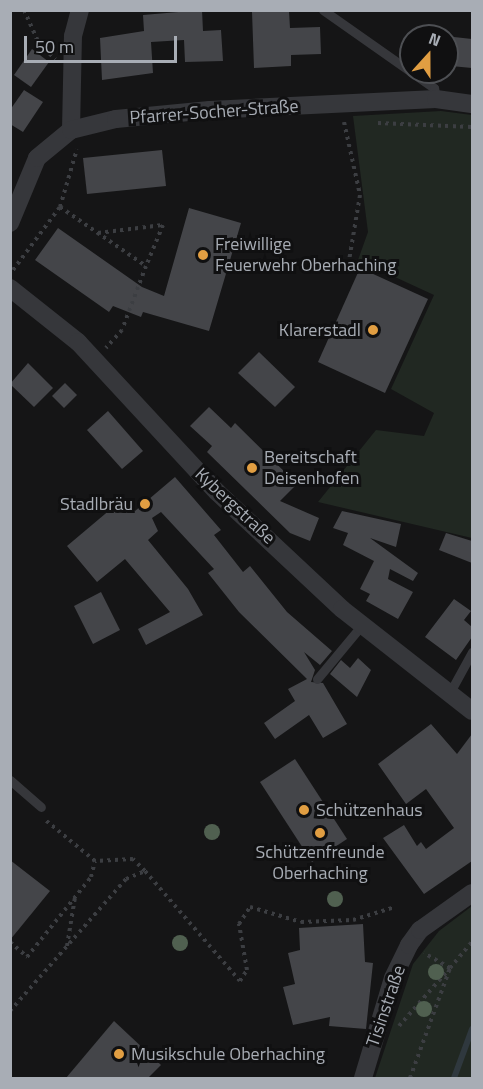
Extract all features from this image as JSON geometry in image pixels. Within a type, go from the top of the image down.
[{"type":"street","points":[[72,130],[73,68],[80,10]]},
{"type":"street","name":"Pfarrer-Socher-Straße","points":[[10,223],[37,158],[72,130],[128,118],[340,104],[436,99],[472,104]]},
{"type":"street","name":"Kybergstraße","points":[[10,288],[96,361],[217,492],[362,626],[472,711]]},
{"type":"street","name":"Tisinstraße","points":[[363,1078],[393,978],[409,945],[420,930],[472,893]]},
{"type":"lane","points":[[323,10],[434,88],[436,99]]},
{"type":"lane","points":[[317,679],[362,626]]},
{"type":"lane","points":[[448,694],[472,652]]},
{"type":"lane","points":[[10,780],[41,807]]},
{"type":"path","points":[[24,10],[47,55],[73,68]]},
{"type":"path","points":[[340,104],[360,195],[349,261]]},
{"type":"path","points":[[333,124],[356,123]]},
{"type":"path","points":[[367,123],[472,127]]},
{"type":"path","points":[[10,273],[60,207],[78,148],[72,130]]},
{"type":"path","points":[[78,148],[87,146]]},
{"type":"path","points":[[60,207],[146,266]]},
{"type":"path","points":[[96,361],[122,330],[163,225],[97,233]]},
{"type":"path","points":[[41,807],[44,819],[95,861],[133,859],[240,981],[248,970],[238,924],[250,907],[301,922],[353,920],[392,908]]},
{"type":"path","points":[[10,942],[27,957],[75,896],[95,861]]},
{"type":"path","points":[[10,1011],[126,879],[145,871]]},
{"type":"path","points":[[66,948],[75,896]]},
{"type":"path","points":[[370,1053],[472,942]]},
{"type":"path","points":[[409,945],[450,968]]},
{"type":"path","points":[[410,1078],[450,968]]},
{"type":"shaded area","points":[[441,111],[472,115],[472,538],[318,502],[376,430],[424,436],[434,413],[391,389],[434,295],[358,260],[368,232],[353,116]]},
{"type":"shaded area","points":[[472,906],[472,1078],[375,1078],[413,964],[439,931]]},
{"type":"building","points":[[202,10],[203,31],[221,30],[223,61],[185,62],[184,40],[151,42],[153,73],[102,80],[100,38],[144,31],[143,15]]},
{"type":"building","points":[[289,11],[290,28],[320,27],[321,54],[291,55],[291,66],[254,68],[252,12]]},
{"type":"building","points":[[459,38],[472,39],[472,68],[459,67]]},
{"type":"building","points":[[32,49],[49,62],[31,87],[14,75]]},
{"type":"building","points":[[24,90],[43,102],[23,132],[10,124],[10,110]]},
{"type":"building","points":[[162,150],[166,186],[87,194],[83,158]]},
{"type":"building","points":[[189,208],[241,223],[209,331],[143,312],[141,317],[113,306],[109,312],[35,260],[58,228],[142,287],[164,296]]},
{"type":"building","name":"Klarerstadl","points":[[360,268],[428,299],[385,393],[318,362]]},
{"type":"building","points":[[259,352],[295,387],[275,407],[238,373]]},
{"type":"building","points":[[28,363],[53,388],[34,407],[10,384]]},
{"type":"building","points":[[65,383],[77,395],[64,408],[52,396]]},
{"type":"building","name":"Bereitschaft Deisenhofen","points":[[209,407],[231,428],[235,423],[297,484],[280,501],[319,518],[310,541],[290,533],[207,452],[212,446],[190,426]]},
{"type":"building","points":[[108,411],[143,451],[122,469],[87,430]]},
{"type":"building","points":[[175,477],[221,530],[214,535],[243,572],[250,566],[287,612],[332,651],[320,665],[304,652],[315,670],[311,682],[323,683],[347,724],[323,738],[309,715],[275,739],[264,723],[295,701],[288,689],[307,679],[239,612],[208,573],[214,569],[161,512],[152,518],[158,531],[148,540],[188,589],[203,615],[146,645],[138,629],[170,612],[125,559],[97,582],[67,546],[124,498],[135,511]]},
{"type":"building","points":[[342,511],[401,524],[396,547],[370,538],[418,573],[413,581],[390,569],[388,579],[413,592],[398,619],[366,601],[370,594],[360,589],[374,561],[343,545],[348,533],[333,528]]},
{"type":"building","points":[[446,533],[472,541],[472,563],[439,550]]},
{"type":"building","points":[[101,592],[120,630],[93,644],[74,606]]},
{"type":"building","points":[[454,599],[471,611],[464,620],[472,627],[472,637],[456,660],[425,637]]},
{"type":"building","points":[[358,658],[371,670],[357,697],[330,674],[341,660],[350,668]]},
{"type":"building","points":[[431,724],[457,754],[472,734],[472,861],[424,894],[383,838],[404,825],[417,846],[421,842],[426,849],[454,828],[426,789],[406,804],[378,764]]},
{"type":"building","name":"Schützenhaus","points":[[295,759],[347,839],[312,862],[260,782]]},
{"type":"building","points":[[10,860],[50,891],[10,940]]},
{"type":"building","points":[[363,924],[365,962],[373,963],[366,1029],[329,1026],[330,1017],[293,1025],[283,987],[295,984],[288,953],[300,950],[299,928]]},
{"type":"building","name":"Musikschule Oberhaching","points":[[114,1021],[161,1065],[148,1078],[66,1078]]},
{"type":"waterway","points":[[454,1078],[472,1029]]},
{"type":"place","name":"Freiwillige Feuerwehr Oberhaching","points":[[203,255]]},
{"type":"place","name":"Klarerstadl","points":[[373,330]]},
{"type":"place","name":"Bereitschaft Deisenhofen","points":[[252,468]]},
{"type":"place","name":"Stadlbräu","points":[[145,504]]},
{"type":"place","name":"Schützenhaus","points":[[304,810]]},
{"type":"place","name":"Schützenfreunde Oberhaching","points":[[320,833]]},
{"type":"place","name":"Musikschule Oberhaching","points":[[119,1054]]}]
